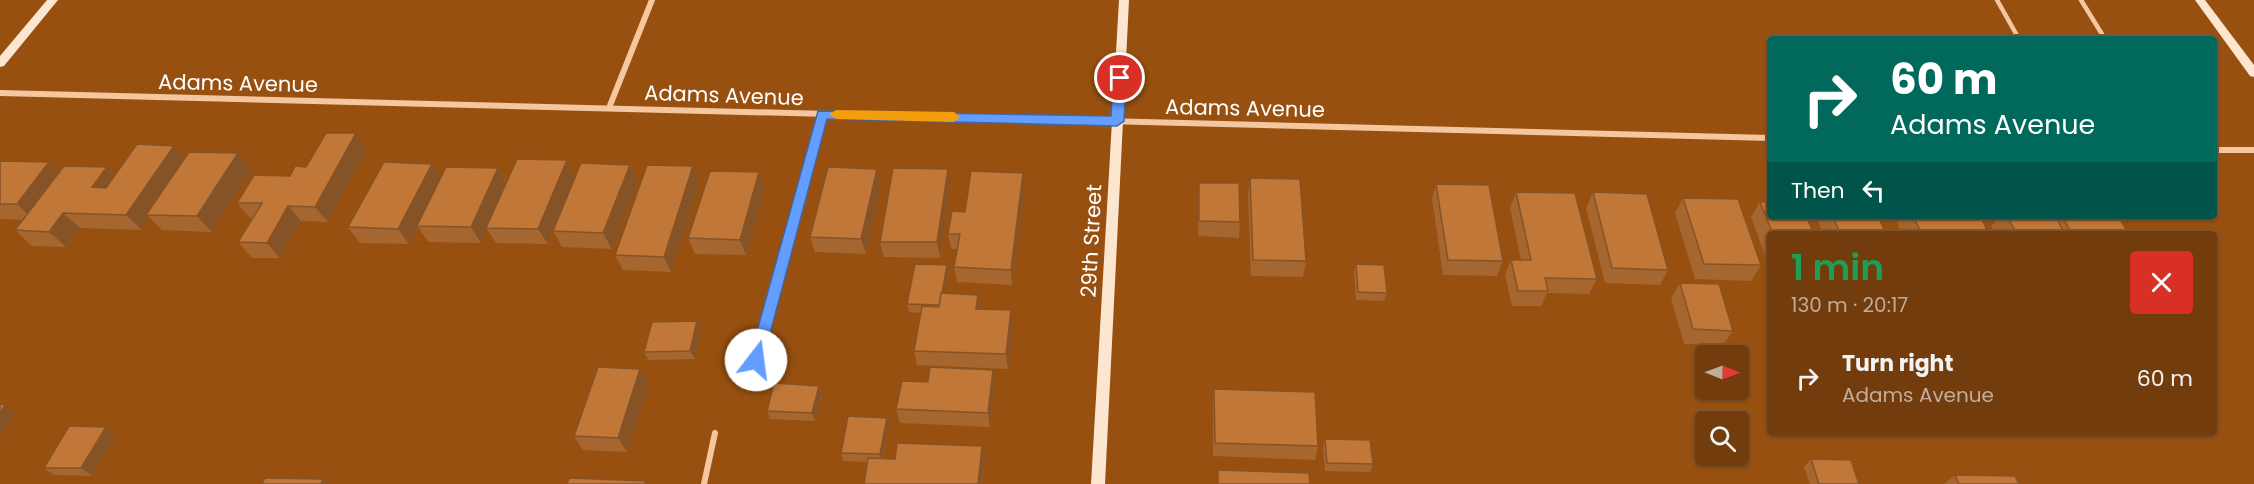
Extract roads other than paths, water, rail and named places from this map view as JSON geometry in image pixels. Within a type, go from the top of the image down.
[{"type":"street","points":[[0,63],[53,0]]},
{"type":"street","points":[[609,108],[652,0]]},
{"type":"street","name":"29th Street","points":[[1098,484],[1124,0]]},
{"type":"street","points":[[2200,0],[2254,73]]},
{"type":"street","name":"Adams Avenue","points":[[0,93],[1767,138]]},
{"type":"street","points":[[756,360],[822,114]]},
{"type":"street","points":[[2217,150],[2254,150]]},
{"type":"street","points":[[704,484],[716,433]]},
{"type":"lane","points":[[1997,0],[2017,36]]},
{"type":"lane","points":[[2081,0],[2103,36]]}]
